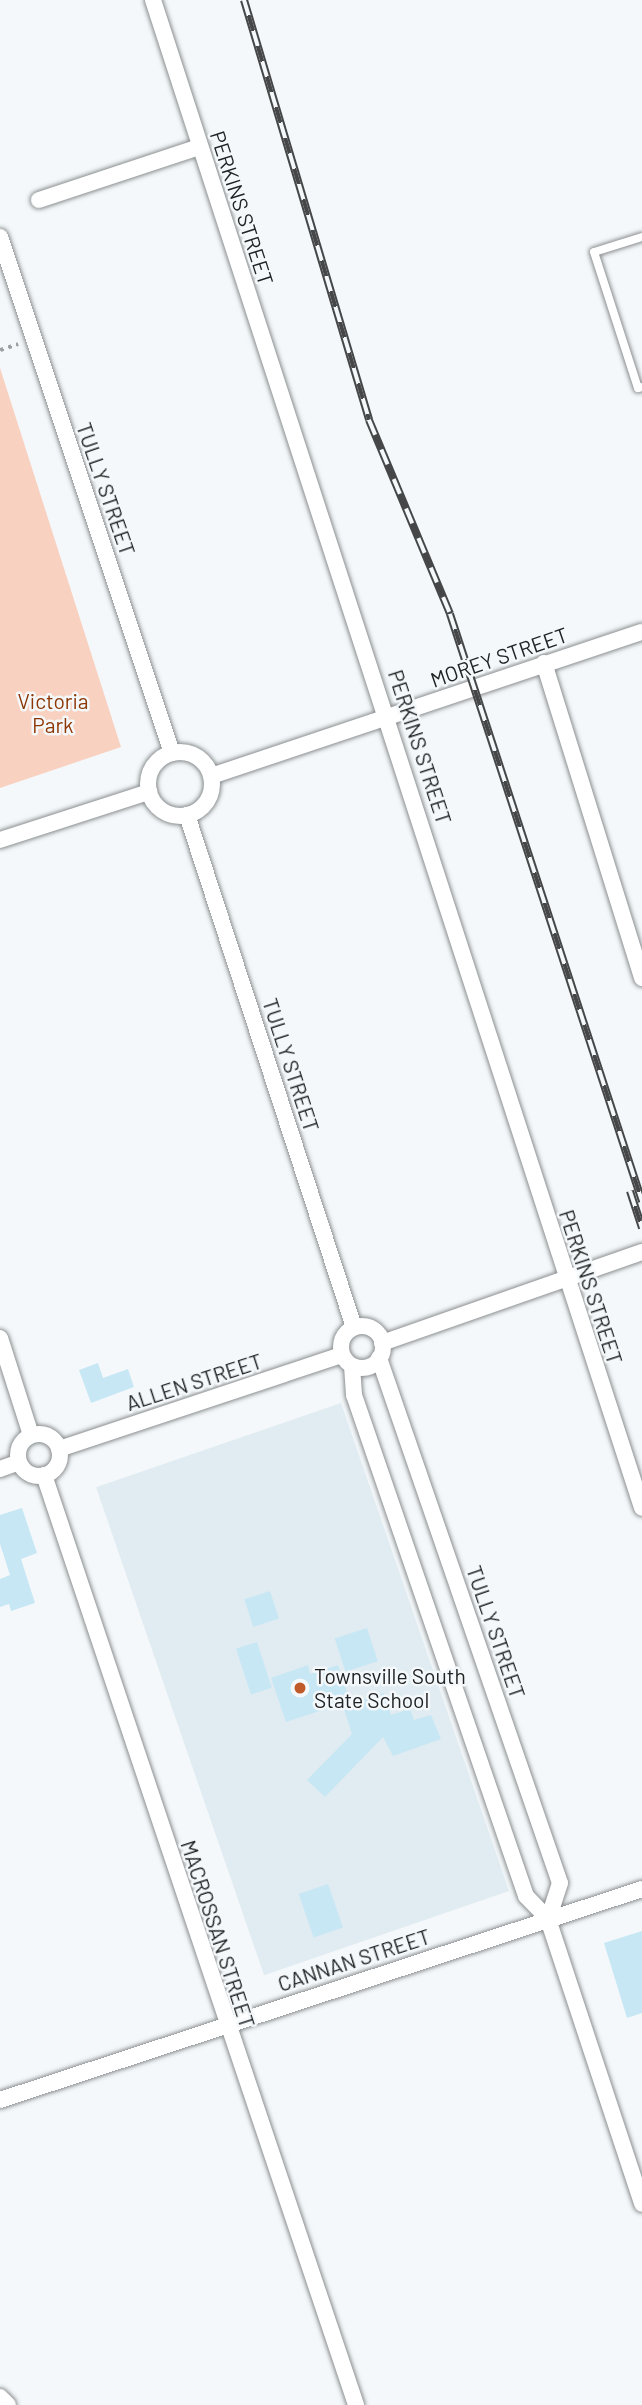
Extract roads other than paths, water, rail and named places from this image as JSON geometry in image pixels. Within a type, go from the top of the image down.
[{"type":"street","name":"PERKINS STREET","points":[[153,0],[389,716],[565,1279],[642,1508]]},
{"type":"street","points":[[39,200],[199,146]]},
{"type":"street","name":"TULLY STREET","points":[[0,237],[172,753]]},
{"type":"street","name":"MOREY STREET","points":[[211,776],[642,632]]},
{"type":"street","points":[[544,663],[642,978]]},
{"type":"street","points":[[172,753],[200,760],[211,776],[209,796],[187,815],[168,814],[149,792],[155,764],[172,753]]},
{"type":"street","points":[[0,840],[149,792]]},
{"type":"street","name":"TULLY STREET","points":[[187,815],[354,1328]]},
{"type":"street","points":[[347,1361],[367,1367],[381,1350],[642,1252]]},
{"type":"street","points":[[381,1350],[371,1328],[354,1328],[345,1334],[354,1395],[526,1896],[548,1919],[642,2204]]},
{"type":"street","points":[[0,1338],[31,1435]]},
{"type":"street","name":"TULLY STREET","points":[[381,1350],[560,1882],[548,1919]]},
{"type":"street","name":"ALLEN STREET","points":[[59,1449],[347,1361]]},
{"type":"street","points":[[31,1435],[48,1436],[59,1449],[56,1466],[44,1475],[29,1474],[19,1462],[19,1447],[31,1435]]},
{"type":"street","points":[[0,1469],[19,1462]]},
{"type":"street","name":"MACROSSAN STREET","points":[[44,1475],[356,2405]]},
{"type":"street","name":"CANNAN STREET","points":[[0,2100],[642,1889]]},
{"type":"street","points":[[0,2397],[8,2405]]},
{"type":"lane","points":[[642,237],[594,252],[638,388],[642,387]]},
{"type":"railway","points":[[244,0],[369,420],[450,614],[642,1201]]},
{"type":"railway","points":[[630,1191],[642,1228]]},
{"type":"place","name":"Townsville South State School","points":[[300,1688]]},
{"type":"park label","name":"Victoria Park","points":[[53,713]]}]
